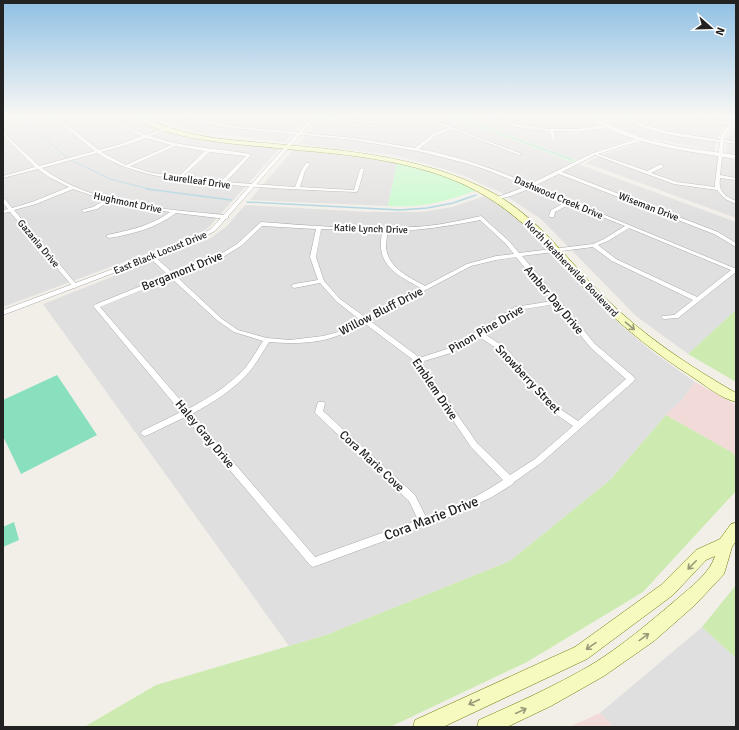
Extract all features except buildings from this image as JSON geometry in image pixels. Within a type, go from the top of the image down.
[{"type":"main road","name":"North Heatherwilde Boulevard","points":[[330,151],[362,155],[428,169],[462,181],[500,198],[560,249],[628,315],[663,343],[732,387]]},
{"type":"main road","name":"North Heatherwilde Boulevard","points":[[560,249],[620,317],[655,346],[709,383],[736,398]]},
{"type":"main road","points":[[709,383],[712,381],[732,387]]},
{"type":"main road","points":[[486,727],[545,700],[598,670],[648,635],[689,600],[719,569],[725,544],[736,529]]},
{"type":"main road","points":[[422,727],[581,653],[668,590],[701,556],[725,544]]},
{"type":"street","name":"Hughmont Drive","points":[[21,151],[38,168],[50,176],[73,187],[109,200],[175,211],[226,217]]},
{"type":"street","points":[[3,177],[101,151]]},
{"type":"street","points":[[127,166],[160,151]]},
{"type":"street","points":[[179,178],[207,151]]},
{"type":"street","points":[[208,151],[249,155],[222,183]]},
{"type":"street","name":"East Black Locust Drive","points":[[3,313],[202,237],[213,230],[226,217],[284,151]]},
{"type":"street","name":"Dashwood Creek Drive","points":[[429,151],[470,162],[530,185],[735,270]]},
{"type":"street","points":[[512,151],[520,154]]},
{"type":"street","points":[[500,198],[559,172],[595,154],[605,151]]},
{"type":"street","points":[[702,151],[736,157]]},
{"type":"street","name":"Laurelleaf Drive","points":[[98,152],[127,166],[151,173],[252,187],[356,191],[362,170]]},
{"type":"street","points":[[595,154],[687,185],[718,189],[728,199],[736,203]]},
{"type":"street","points":[[718,189],[720,154]]},
{"type":"street","points":[[297,189],[303,171],[308,164]]},
{"type":"street","points":[[647,172],[661,166]]},
{"type":"street","name":"Wiseman Drive","points":[[559,172],[716,233],[736,245]]},
{"type":"street","points":[[718,176],[736,180]]},
{"type":"street","points":[[3,212],[46,198],[73,187]]},
{"type":"street","name":"Gazania Drive","points":[[3,200],[75,286]]},
{"type":"street","points":[[84,211],[95,208],[109,200]]},
{"type":"street","points":[[552,216],[554,211],[570,202]]},
{"type":"street","points":[[109,236],[124,234],[149,226],[175,211]]},
{"type":"street","name":"Katie Lynch Drive","points":[[261,224],[385,229],[435,228],[481,218]]},
{"type":"street","name":"Amber Day Drive","points":[[481,218],[499,233],[593,346],[632,379]]},
{"type":"street","name":"Bergamont Drive","points":[[96,306],[216,258],[235,248],[253,234],[261,224]]},
{"type":"street","name":"Emblem Drive","points":[[319,226],[313,257],[321,281],[338,300],[402,347],[418,361],[470,439],[510,481]]},
{"type":"street","name":"Willow Bluff Drive","points":[[152,257],[230,328],[249,336],[267,340],[290,342],[324,338],[340,333],[366,321],[469,265],[482,261],[517,255],[594,244],[606,240],[629,226]]},
{"type":"street","points":[[385,229],[384,252],[392,267],[407,279],[425,288]]},
{"type":"street","points":[[594,244],[614,260],[698,300]]},
{"type":"street","points":[[664,317],[676,317],[735,270]]},
{"type":"street","points":[[294,286],[321,281]]},
{"type":"street","name":"Pinon Pine Drive","points":[[418,361],[452,350],[520,307],[555,302]]},
{"type":"street","name":"Haley Gray Drive","points":[[96,306],[313,562]]},
{"type":"street","name":"Snowberry Street","points":[[478,333],[504,350],[554,408],[578,425]]},
{"type":"street","points":[[145,433],[208,401],[236,380],[253,363],[267,340]]},
{"type":"street","name":"Cora Marie Drive","points":[[313,562],[464,507],[510,481],[538,461],[632,379]]},
{"type":"street","name":"Cora Marie Cove","points":[[321,404],[319,412],[412,498],[424,522]]},
{"type":"shaded area","points":[[3,151],[277,151],[209,227],[199,234],[3,307]]},
{"type":"shaded area","points":[[292,151],[397,162],[388,206],[250,200]]},
{"type":"shaded area","points":[[362,151],[543,151],[736,222],[736,310],[688,354],[636,316],[541,219],[500,192],[462,175],[388,154]]},
{"type":"shaded area","points":[[553,151],[596,151],[577,160]]},
{"type":"shaded area","points":[[614,151],[695,151],[736,159],[736,218],[586,163]]},
{"type":"shaded area","points":[[726,151],[736,151],[736,154],[726,153]]},
{"type":"shaded area","points":[[485,196],[524,223],[597,302],[623,327],[654,353],[695,382],[682,400],[666,415],[610,480],[510,561],[326,635],[289,646],[43,304],[211,238],[227,226],[245,205],[369,212],[422,212],[452,207]]},
{"type":"shaded area","points":[[695,382],[736,405],[736,457],[733,453],[666,415],[682,400]]},
{"type":"shaded area","points":[[702,627],[736,658],[736,727],[613,727],[600,713]]},
{"type":"shaded area","points":[[600,713],[613,727],[569,727]]},
{"type":"green space","points":[[543,151],[552,151],[577,160],[573,162]]},
{"type":"green space","points":[[397,162],[442,175],[477,190],[454,198],[423,205],[388,206]]},
{"type":"green space","points":[[736,310],[736,382],[688,354]]},
{"type":"green space","points":[[57,375],[97,435],[21,474],[3,436],[3,400]]},
{"type":"green space","points":[[666,415],[733,453],[736,457],[736,491],[643,592],[527,662],[390,727],[84,727],[156,685],[326,635],[510,561],[610,480]]},
{"type":"green space","points":[[14,522],[19,540],[3,547],[3,527]]},
{"type":"green space","points":[[736,585],[736,658],[702,627]]},
{"type":"waterway","points":[[59,151],[67,158]]},
{"type":"waterway","points":[[549,151],[573,160]]},
{"type":"waterway","points":[[73,161],[110,179],[151,190]]},
{"type":"waterway","points":[[147,189],[151,190]]},
{"type":"waterway","points":[[151,190],[231,200]]},
{"type":"waterway","points":[[247,202],[400,210],[427,208],[453,203],[476,195]]}]
